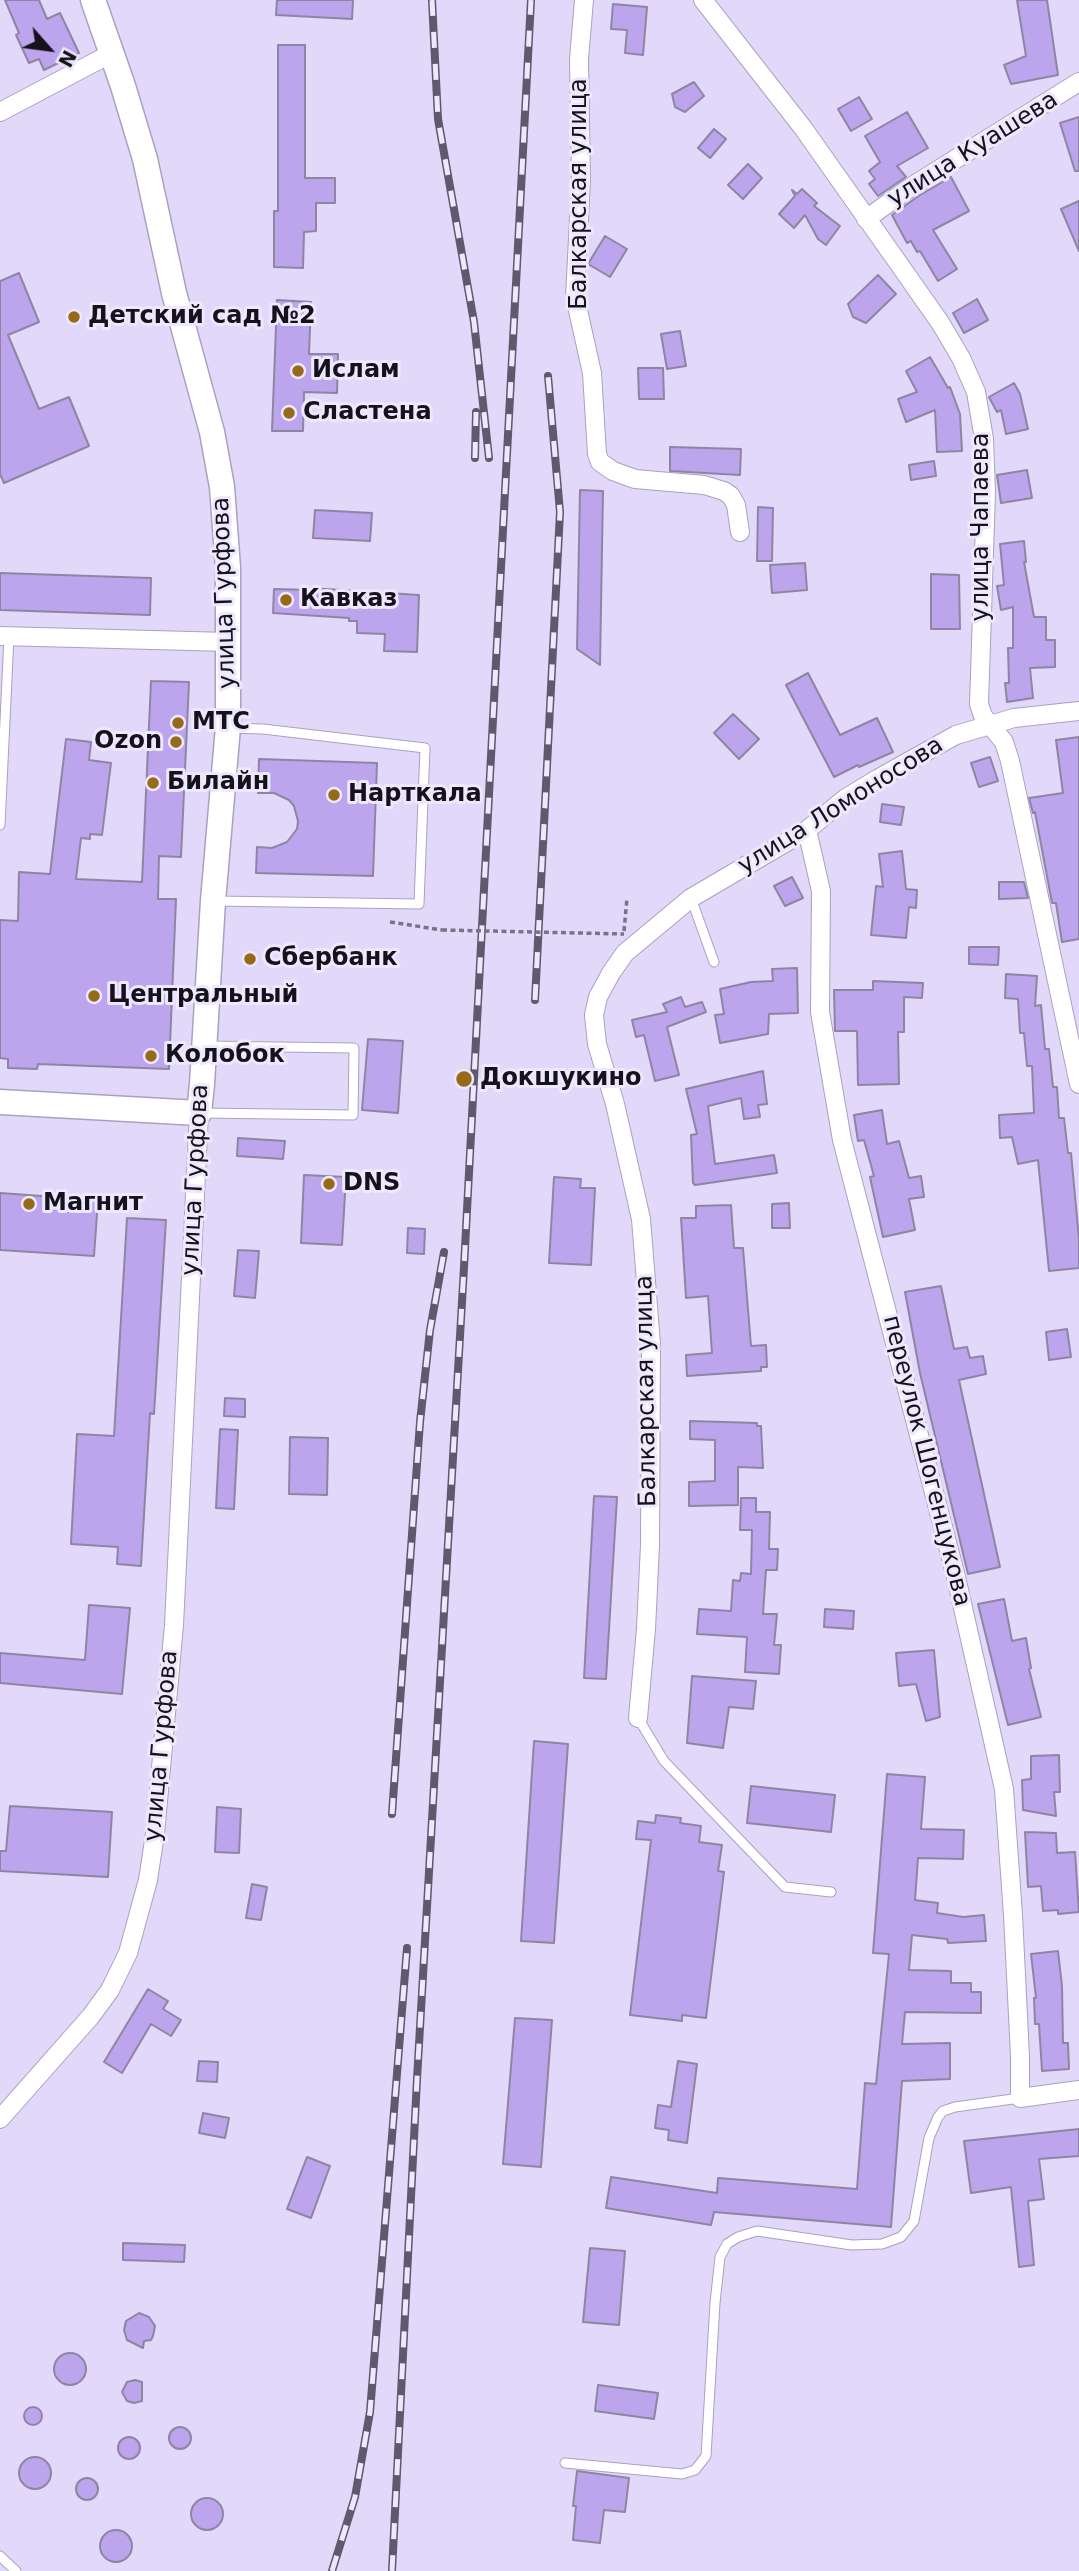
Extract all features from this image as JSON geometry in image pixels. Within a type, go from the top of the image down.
[{"type":"street","name":"улица Гурфова","points":[[0,2119],[91,2016],[110,1990],[128,1953],[148,1880],[155,1834],[174,1625],[199,1113],[228,727],[228,568],[222,487],[212,432],[174,293],[145,159],[93,0]]},
{"type":"street","name":"Балкарская улица","points":[[584,0],[579,59],[581,180],[575,297],[592,373],[597,454],[600,462],[613,471],[635,479],[704,485],[724,491],[736,505],[740,532]]},
{"type":"street","name":"улица Чапаева","points":[[703,0],[803,128],[941,324],[961,358],[976,392],[984,439],[986,492],[979,704],[989,724],[1004,742],[1010,761],[1079,1084]]},
{"type":"street","points":[[0,112],[112,53]]},
{"type":"street","name":"улица Куашева","points":[[866,219],[911,187],[1079,82]]},
{"type":"street","points":[[5,636],[229,642]]},
{"type":"street","name":"улица Ломоносова","points":[[691,898],[807,830],[846,798],[956,735],[1014,718],[1079,711]]},
{"type":"street","name":"переулок Шогенцукова","points":[[807,830],[821,891],[820,1012],[842,1140],[956,1577],[1004,1789],[1015,1953],[1020,2098]]},
{"type":"street","name":"Балкарская улица","points":[[638,1717],[650,1545],[651,1344],[641,1219],[615,1104],[597,1044],[594,1015],[598,997],[625,953],[691,898]]},
{"type":"street","points":[[0,1102],[199,1113]]},
{"type":"street","points":[[1020,2098],[1079,2090]]},
{"type":"lane","points":[[0,825],[5,636]]},
{"type":"lane","points":[[213,901],[419,904],[425,748],[228,727]]},
{"type":"lane","points":[[691,898],[714,962]]},
{"type":"lane","points":[[199,1113],[353,1115],[354,1048],[204,1046]]},
{"type":"lane","points":[[638,1717],[664,1761],[785,1887],[831,1892]]},
{"type":"lane","points":[[565,2463],[682,2474],[695,2470],[706,2456],[715,2303],[720,2257],[727,2244],[737,2236],[757,2231],[852,2245],[882,2244],[901,2237],[914,2221],[929,2138],[943,2111],[1020,2098]]},
{"type":"lane","points":[[0,2556],[16,2571]]},
{"type":"path","points":[[390,922],[442,930],[624,934],[626,898]]},
{"type":"building","points":[[5,0],[39,0],[47,19],[60,13],[79,53],[44,70],[39,59],[29,63],[16,35],[19,33]]},
{"type":"building","points":[[277,0],[353,0],[352,19],[276,15]]},
{"type":"building","points":[[1017,0],[1047,0],[1058,75],[1011,84],[1004,65],[1026,56]]},
{"type":"building","points":[[613,4],[647,7],[643,55],[625,53],[627,30],[611,29]]},
{"type":"building","points":[[278,45],[305,45],[305,178],[335,178],[335,203],[316,203],[316,231],[304,232],[303,268],[274,267],[274,211],[278,211]]},
{"type":"building","points":[[694,82],[704,96],[685,112],[675,107],[672,94]]},
{"type":"building","points":[[859,97],[872,119],[851,131],[838,109]]},
{"type":"building","points":[[907,112],[928,148],[897,166],[906,177],[878,196],[869,184],[875,179],[869,171],[880,162],[865,136]]},
{"type":"building","points":[[1079,117],[1079,171],[1075,171],[1060,123]]},
{"type":"building","points":[[714,129],[726,139],[710,158],[698,148]]},
{"type":"building","points":[[748,164],[762,178],[743,199],[728,185]]},
{"type":"building","points":[[951,177],[969,211],[933,230],[957,269],[938,281],[920,251],[917,252],[911,241],[907,243],[892,215]]},
{"type":"building","points":[[802,189],[817,203],[814,206],[840,226],[826,245],[818,239],[805,215],[794,228],[779,214],[795,196],[792,190],[797,194]]},
{"type":"building","points":[[1079,201],[1079,251],[1061,209]]},
{"type":"building","points":[[605,236],[627,249],[610,277],[588,264]]},
{"type":"building","points":[[19,273],[39,322],[8,335],[39,409],[69,397],[89,446],[4,483],[0,474],[0,281]]},
{"type":"building","points":[[878,275],[896,294],[866,323],[853,317],[848,304]]},
{"type":"building","points":[[977,299],[988,320],[964,333],[953,313]]},
{"type":"building","points":[[277,300],[311,302],[309,354],[338,354],[337,393],[304,392],[303,431],[272,431]]},
{"type":"building","points":[[680,331],[686,366],[667,369],[661,334]]},
{"type":"building","points":[[930,357],[948,388],[950,387],[960,414],[962,451],[937,452],[935,410],[906,422],[898,399],[917,392],[906,371]]},
{"type":"building","points":[[638,368],[663,368],[664,399],[639,399]]},
{"type":"building","points":[[1014,383],[1020,394],[1028,429],[1006,434],[1001,410],[997,412],[989,397]]},
{"type":"building","points":[[670,447],[741,449],[740,475],[670,471]]},
{"type":"building","points":[[934,461],[936,476],[911,480],[909,465]]},
{"type":"building","points":[[1027,470],[1032,498],[1001,503],[997,475]]},
{"type":"building","points":[[580,490],[603,491],[600,665],[577,649]]},
{"type":"building","points":[[758,507],[773,508],[772,561],[757,561]]},
{"type":"building","points":[[315,510],[372,513],[370,541],[313,538]]},
{"type":"building","points":[[1024,541],[1024,562],[1034,617],[1046,617],[1046,640],[1055,640],[1055,667],[1030,668],[1033,698],[1007,702],[1005,683],[1009,683],[1008,648],[1013,648],[1013,607],[1001,610],[997,586],[1004,585],[1000,544]]},
{"type":"building","points":[[805,563],[807,590],[772,593],[770,565]]},
{"type":"building","points":[[0,573],[151,578],[150,615],[0,610]]},
{"type":"building","points":[[931,574],[959,575],[960,629],[931,629]]},
{"type":"building","points":[[310,588],[419,595],[417,652],[384,651],[385,634],[357,633],[357,621],[349,621],[349,618],[273,613],[274,589]]},
{"type":"building","points":[[808,673],[840,735],[877,718],[893,752],[834,777],[786,685]]},
{"type":"building","name":"Центральный","points":[[151,681],[189,682],[181,857],[159,856],[158,899],[176,899],[169,1069],[38,1064],[37,1069],[8,1068],[8,1059],[0,1058],[0,920],[18,921],[19,872],[50,874],[66,739],[91,742],[89,760],[111,763],[102,835],[90,834],[90,839],[81,838],[76,879],[142,882]]},
{"type":"building","points":[[733,714],[759,739],[739,759],[714,733]]},
{"type":"building","points":[[1079,737],[1079,939],[1062,942],[1056,903],[1052,903],[1035,812],[1033,813],[1029,798],[1063,793],[1056,740]]},
{"type":"building","points":[[990,757],[998,781],[979,787],[971,763]]},
{"type":"building","points":[[259,759],[377,763],[373,876],[256,873],[257,847],[272,848],[287,842],[297,829],[298,821],[294,806],[289,800],[274,793],[258,793]]},
{"type":"building","points":[[882,804],[904,807],[901,825],[880,822]]},
{"type":"building","points":[[902,851],[906,889],[917,890],[916,908],[909,907],[906,938],[871,935],[876,886],[883,887],[879,854]]},
{"type":"building","points":[[792,877],[803,898],[785,906],[774,886]]},
{"type":"building","points":[[999,882],[1024,882],[1028,898],[999,899]]},
{"type":"building","points":[[969,947],[999,947],[998,965],[969,964]]},
{"type":"building","points":[[797,968],[798,1013],[769,1014],[768,1034],[720,1043],[715,1015],[724,1014],[720,989],[751,982],[773,981],[772,969]]},
{"type":"building","points":[[1006,974],[1037,976],[1035,1006],[1041,1005],[1045,1049],[1049,1049],[1053,1087],[1057,1087],[1059,1118],[1064,1118],[1068,1153],[1071,1153],[1079,1268],[1049,1271],[1038,1160],[1018,1164],[1012,1137],[1000,1138],[999,1115],[1034,1113],[1032,1066],[1027,1066],[1024,1033],[1020,1033],[1018,999],[1005,998]]},
{"type":"building","points":[[873,981],[923,983],[922,998],[904,997],[904,1032],[898,1032],[899,1084],[858,1085],[857,1031],[835,1031],[834,990],[873,990]]},
{"type":"building","points":[[681,997],[685,1007],[702,1002],[706,1012],[667,1027],[679,1075],[655,1081],[644,1035],[636,1037],[632,1020],[667,1012],[663,1004]]},
{"type":"building","points":[[368,1039],[403,1041],[398,1113],[362,1110]]},
{"type":"building","points":[[763,1071],[767,1104],[758,1105],[760,1117],[744,1119],[741,1098],[708,1106],[715,1164],[774,1155],[777,1173],[695,1185],[691,1135],[697,1134],[686,1089]]},
{"type":"building","points":[[882,1110],[887,1144],[899,1141],[909,1178],[921,1176],[924,1197],[909,1199],[915,1230],[883,1237],[870,1177],[874,1176],[864,1140],[858,1141],[854,1115]]},
{"type":"building","points":[[238,1138],[285,1141],[283,1159],[237,1156]]},
{"type":"building","points":[[304,1175],[346,1177],[342,1245],[301,1243]]},
{"type":"building","points":[[554,1177],[581,1179],[580,1188],[595,1188],[591,1265],[549,1263]]},
{"type":"building","points":[[0,1193],[98,1200],[94,1256],[0,1250]]},
{"type":"building","points":[[789,1203],[790,1228],[772,1228],[772,1204]]},
{"type":"building","points":[[731,1205],[734,1248],[743,1248],[751,1346],[766,1345],[767,1367],[761,1367],[761,1371],[687,1376],[686,1355],[712,1353],[708,1296],[686,1298],[681,1218],[696,1218],[696,1206]]},
{"type":"building","points":[[127,1218],[166,1220],[141,1566],[117,1564],[118,1547],[71,1544],[77,1434],[114,1436]]},
{"type":"building","points":[[408,1228],[425,1229],[424,1254],[407,1253]]},
{"type":"building","points":[[238,1250],[259,1251],[255,1298],[234,1296]]},
{"type":"building","points":[[941,1286],[954,1349],[967,1347],[970,1358],[983,1356],[986,1374],[959,1380],[1000,1567],[968,1574],[920,1373],[905,1292]]},
{"type":"building","points":[[1067,1329],[1071,1357],[1049,1360],[1046,1332]]},
{"type":"building","points":[[225,1398],[245,1399],[245,1417],[224,1416]]},
{"type":"building","points":[[690,1421],[757,1423],[757,1426],[761,1426],[763,1468],[738,1467],[738,1505],[689,1506],[689,1482],[715,1481],[715,1440],[690,1439]]},
{"type":"building","points":[[220,1429],[238,1430],[234,1509],[216,1508]]},
{"type":"building","points":[[290,1437],[328,1438],[327,1495],[289,1494]]},
{"type":"building","points":[[594,1496],[617,1497],[606,1679],[584,1678]]},
{"type":"building","points":[[741,1498],[756,1498],[756,1512],[770,1512],[769,1549],[778,1549],[777,1570],[766,1570],[763,1614],[777,1614],[774,1645],[781,1645],[779,1674],[745,1672],[747,1637],[697,1634],[699,1609],[731,1611],[733,1580],[740,1581],[741,1573],[751,1574],[752,1530],[740,1530]]},
{"type":"building","points":[[1004,1599],[1012,1641],[1026,1638],[1029,1669],[1041,1717],[1008,1725],[978,1604]]},
{"type":"building","points":[[89,1605],[130,1608],[122,1694],[0,1683],[0,1653],[85,1660]]},
{"type":"building","points":[[825,1609],[854,1611],[853,1629],[824,1627]]},
{"type":"building","points":[[934,1650],[940,1717],[926,1721],[916,1684],[899,1686],[896,1653]]},
{"type":"building","points":[[692,1676],[756,1681],[753,1709],[729,1707],[723,1748],[687,1743]]},
{"type":"building","points":[[534,1741],[568,1744],[554,1943],[521,1941]]},
{"type":"building","points":[[1059,1755],[1060,1792],[1054,1792],[1056,1816],[1023,1810],[1022,1780],[1031,1779],[1031,1756]]},
{"type":"building","points":[[887,1774],[925,1777],[921,1829],[964,1830],[963,1859],[918,1858],[915,1900],[938,1903],[937,1913],[963,1917],[984,1915],[986,1941],[948,1943],[947,1939],[912,1935],[909,1970],[951,1971],[951,1983],[971,1983],[971,1992],[981,1992],[981,2013],[905,2012],[902,2044],[950,2043],[950,2079],[902,2081],[891,2227],[714,2212],[711,2225],[606,2208],[611,2177],[717,2193],[718,2178],[857,2189],[865,2083],[876,2084],[889,1954],[873,1953]]},
{"type":"building","points":[[751,1786],[835,1795],[831,1832],[747,1823]]},
{"type":"building","points":[[10,1806],[112,1812],[108,1877],[0,1871],[0,1851],[6,1851]]},
{"type":"building","points":[[217,1807],[241,1809],[239,1853],[215,1852]]},
{"type":"building","points":[[656,1815],[681,1818],[680,1823],[701,1826],[699,1842],[722,1845],[718,1871],[724,1872],[706,2018],[682,2015],[682,2021],[630,2015],[651,1840],[636,1839],[638,1821],[655,1823]]},
{"type":"building","points":[[1025,1832],[1056,1833],[1057,1853],[1075,1852],[1079,1912],[1058,1914],[1058,1910],[1043,1911],[1041,1886],[1028,1887]]},
{"type":"building","points":[[252,1884],[267,1887],[261,1920],[246,1918]]},
{"type":"building","points":[[1058,1951],[1063,2043],[1068,2043],[1069,2069],[1042,2071],[1039,2024],[1035,2024],[1036,1998],[1031,1954]]},
{"type":"building","points":[[148,1989],[168,2001],[163,2009],[181,2020],[171,2036],[151,2024],[122,2073],[104,2062]]},
{"type":"building","points":[[515,2018],[552,2020],[541,2167],[503,2164]]},
{"type":"building","points":[[199,2061],[218,2062],[217,2082],[197,2081]]},
{"type":"building","points":[[678,2061],[697,2064],[687,2143],[668,2140],[669,2130],[655,2128],[658,2105],[671,2107]]},
{"type":"building","points":[[203,2113],[229,2118],[225,2138],[199,2133]]},
{"type":"building","points":[[1079,2129],[1079,2156],[1039,2159],[1044,2199],[1028,2201],[1034,2265],[1019,2267],[1011,2187],[971,2193],[964,2141]]},
{"type":"building","points":[[307,2157],[330,2166],[311,2218],[287,2209]]},
{"type":"building","points":[[123,2243],[185,2245],[184,2262],[123,2260]]},
{"type":"building","points":[[590,2248],[625,2251],[619,2325],[583,2322]]},
{"type":"building","points":[[139,2313],[149,2317],[155,2326],[151,2340],[144,2341],[143,2348],[127,2340],[124,2330],[126,2321]]},
{"type":"building","points":[[70,2353],[81,2358],[86,2369],[81,2380],[70,2385],[59,2380],[54,2369],[59,2358]]},
{"type":"building","points":[[127,2382],[142,2382],[142,2401],[134,2403],[127,2401],[122,2392]]},
{"type":"building","points":[[598,2385],[658,2393],[654,2419],[595,2411]]},
{"type":"building","points":[[33,2407],[39,2410],[42,2416],[39,2422],[33,2425],[27,2422],[24,2416],[27,2410]]},
{"type":"building","points":[[180,2427],[188,2430],[191,2438],[188,2446],[180,2449],[172,2446],[169,2438],[172,2430]]},
{"type":"building","points":[[129,2437],[137,2440],[140,2448],[137,2456],[129,2459],[121,2456],[118,2448],[121,2440]]},
{"type":"building","points":[[35,2457],[46,2462],[51,2473],[46,2484],[35,2489],[24,2484],[19,2473],[24,2462]]},
{"type":"building","points":[[577,2471],[629,2478],[625,2512],[604,2510],[600,2543],[573,2540]]},
{"type":"building","points":[[87,2478],[95,2481],[98,2489],[95,2497],[87,2500],[79,2497],[76,2489],[79,2481]]},
{"type":"building","points":[[207,2498],[218,2503],[223,2514],[218,2525],[207,2530],[196,2525],[191,2514],[196,2503]]},
{"type":"building","points":[[116,2530],[127,2535],[132,2546],[127,2557],[116,2562],[105,2557],[100,2546],[105,2535]]},
{"type":"railway","points":[[432,0],[438,119],[474,322],[489,458]]},
{"type":"railway","points":[[392,2571],[531,0]]},
{"type":"railway","points":[[535,1000],[560,512],[548,376]]},
{"type":"railway","points":[[475,458],[476,412]]},
{"type":"railway","points":[[392,1814],[420,1422],[430,1330],[444,1252]]},
{"type":"railway","points":[[332,2571],[355,2497],[370,2412],[407,1948]]},
{"type":"place","name":"Детский сад №2","points":[[74,317]]},
{"type":"place","name":"Ислам","points":[[298,371]]},
{"type":"place","name":"Сластена","points":[[289,413]]},
{"type":"place","name":"Кавказ","points":[[286,600]]},
{"type":"place","name":"МТС","points":[[178,723]]},
{"type":"place","name":"Ozon","points":[[176,742]]},
{"type":"place","name":"Билайн","points":[[153,783]]},
{"type":"place","name":"Нарткала","points":[[334,795]]},
{"type":"place","name":"Сбербанк","points":[[250,959]]},
{"type":"place","name":"Центральный","points":[[94,996]]},
{"type":"place","name":"Колобок","points":[[151,1056]]},
{"type":"place","name":"Докшукино","points":[[464,1079]]},
{"type":"place","name":"DNS","points":[[329,1184]]},
{"type":"place","name":"Магнит","points":[[29,1204]]}]
